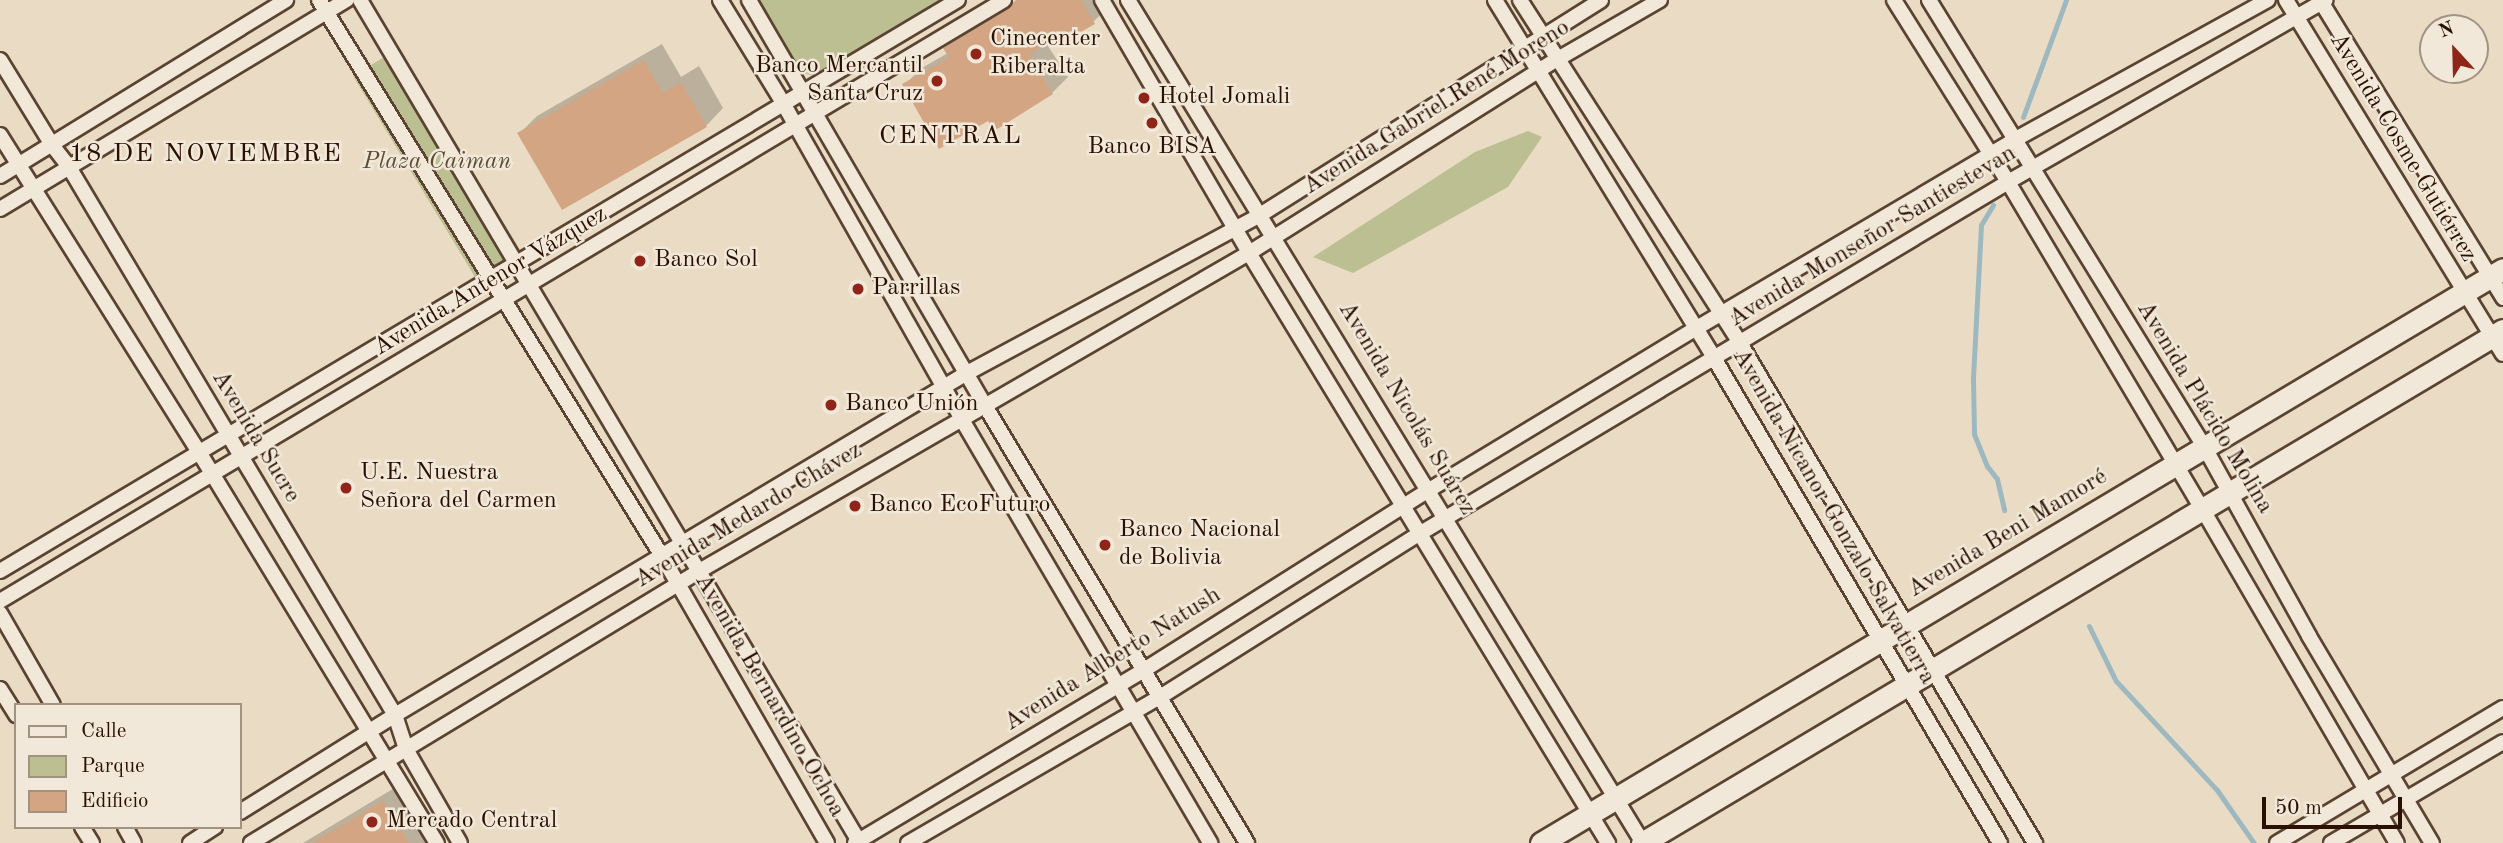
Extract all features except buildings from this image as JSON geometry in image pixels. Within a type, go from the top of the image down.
[{"type":"street","points":[[0,176],[286,0]]},
{"type":"street","points":[[0,209],[323,6],[347,0]]},
{"type":"street","name":"Avenida Bernardino Ochoa","points":[[360,0],[701,570],[858,842]]},
{"type":"street","points":[[720,0],[783,103],[961,418],[1210,843]]},
{"type":"street","points":[[749,0],[984,404],[1247,843]]},
{"type":"street","name":"Avenida Antenor Vázquez","points":[[0,571],[958,0]]},
{"type":"street","name":"Avenida Antenor Vázquez","points":[[0,601],[796,127],[1004,0]]},
{"type":"street","points":[[1102,0],[1249,253],[1608,843]]},
{"type":"street","name":"Avenida Nicolás Suárez","points":[[1128,0],[1260,215],[1275,235],[1643,843]]},
{"type":"street","name":"Avenida Nicanor Gonzalo Salvatierra","points":[[1494,0],[1714,358],[1879,643],[2000,843]]},
{"type":"street","name":"Avenida Nicanor Gonzalo Salvatierra","points":[[1520,0],[1740,343],[1905,627],[1934,671],[2035,843]]},
{"type":"street","name":"Avenida Gabriel René Moreno","points":[[1260,215],[1601,0]]},
{"type":"street","name":"Avenida Gabriel René Moreno","points":[[1275,235],[1556,60],[1660,0]]},
{"type":"street","points":[[1894,0],[2008,182],[2397,843]]},
{"type":"street","name":"Avenida Plácido Molina","points":[[1929,0],[2205,448],[2391,776],[2432,843]]},
{"type":"street","name":"Avenida Monseñor Santiestevan","points":[[1429,490],[2014,140],[2268,0]]},
{"type":"street","name":"Avenida Cosme Gutiérrez","points":[[2286,0],[2463,293],[2500,340]]},
{"type":"street","name":"Avenida Monseñor Santiestevan","points":[[1447,520],[2008,182],[2323,1]]},
{"type":"street","name":"Avenida Cosme Gutiérrez","points":[[2323,1],[2496,273],[2503,298]]},
{"type":"street","name":"Avenida Bernardino Ochoa","points":[[323,6],[662,556],[827,843]]},
{"type":"street","name":"Avenida Sucre","points":[[0,60],[52,145],[69,167],[395,715],[406,749],[460,843]]},
{"type":"street","points":[[0,135],[200,452],[437,843]]},
{"type":"street","name":"Avenida Medardo Chávez","points":[[242,811],[395,715],[967,373],[1260,215]]},
{"type":"street","name":"Avenida Medardo Chávez","points":[[251,843],[678,583],[1249,253],[1275,235]]},
{"type":"street","name":"Avenida Beni Mamoré","points":[[1541,843],[2496,273]]},
{"type":"street","points":[[1643,843],[2203,510],[2500,340]]},
{"type":"street","name":"Avenida Alberto Natush","points":[[858,842],[1144,670],[1429,490]]},
{"type":"street","points":[[908,843],[1160,698],[1419,534],[1447,520]]},
{"type":"street","points":[[0,613],[52,703]]},
{"type":"street","points":[[0,689],[14,712]]},
{"type":"street","points":[[2277,843],[2503,708]]},
{"type":"street","points":[[2331,843],[2503,742]]},
{"type":"street","points":[[190,843],[212,829]]},
{"type":"green space","points":[[759,0],[940,0],[816,76],[802,73]]},
{"type":"green space","name":"Plaza Caiman","points":[[399,48],[520,250],[475,277],[353,76]]},
{"type":"green space","points":[[1528,131],[1542,137],[1508,187],[1353,273],[1313,257],[1475,152]]},
{"type":"waterway","points":[[2023,117],[2066,0]]},
{"type":"waterway","points":[[1993,205],[1981,225],[1973,380],[1974,434],[1987,466],[1997,479],[2004,510]]},
{"type":"waterway","points":[[2089,626],[2116,681],[2217,790],[2254,843]]},
{"type":"place","name":"Cinecenter Riberalta","points":[[976,54]]},
{"type":"place","name":"Banco Mercantil Santa Cruz","points":[[937,81]]},
{"type":"place","name":"Hotel Jomali","points":[[1144,98]]},
{"type":"place","name":"Banco BISA","points":[[1152,123]]},
{"type":"place","name":"Banco Sol","points":[[640,261]]},
{"type":"place","name":"Parrillas","points":[[858,289]]},
{"type":"place","name":"Banco Unión","points":[[831,405]]},
{"type":"place","name":"U.E. Nuestra Señora del Carmen","points":[[346,488]]},
{"type":"place","name":"Banco EcoFuturo","points":[[855,506]]},
{"type":"place","name":"Banco Nacional de Bolivia","points":[[1105,545]]},
{"type":"place","name":"Mercado Central","points":[[372,822]]},
{"type":"district","name":"CENTRAL","points":[[951,137]]},
{"type":"district","name":"18 DE NOVIEMBRE","points":[[206,155]]}]
